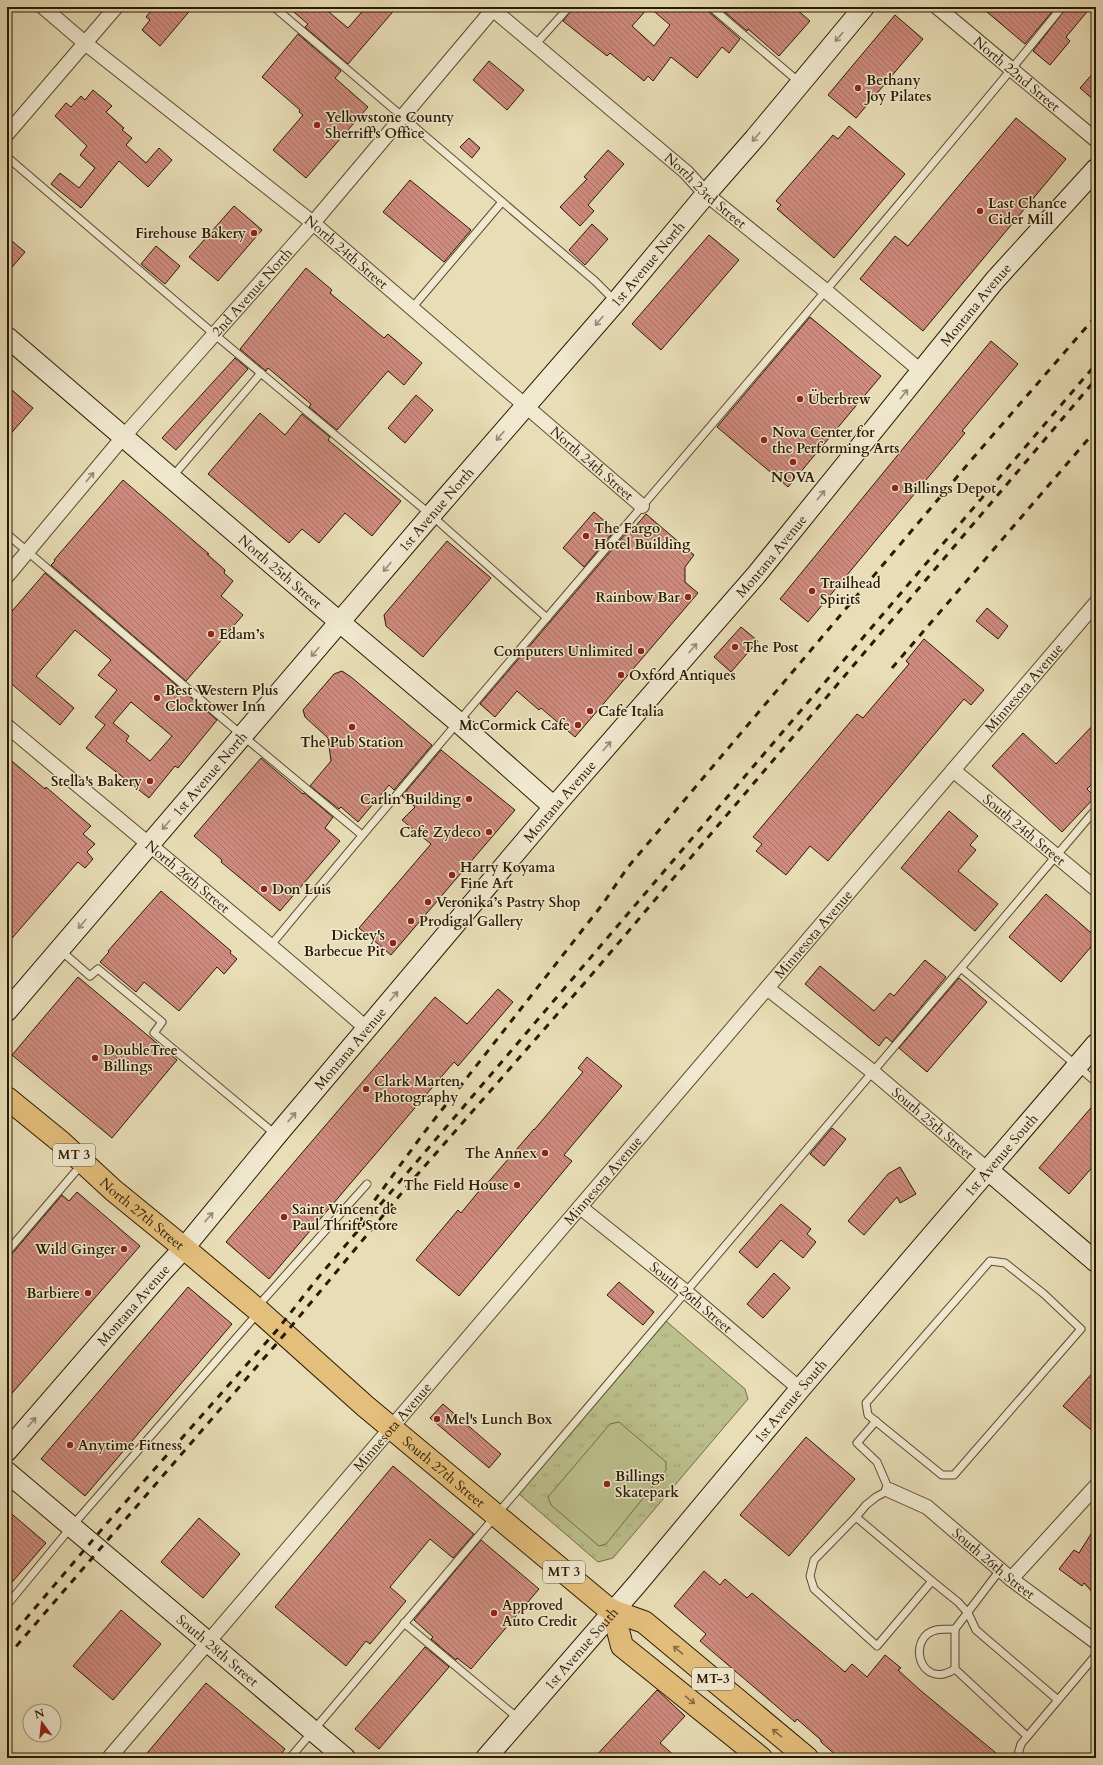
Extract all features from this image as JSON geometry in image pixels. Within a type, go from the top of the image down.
[{"type":"main road","name":"1st Avenue North","points":[[7,1011],[431,515],[616,302],[864,7]]},
{"type":"main road","name":"Montana Avenue","points":[[7,1451],[156,1278],[184,1248],[366,1028],[554,807],[758,574],[996,280],[1096,169]]},
{"type":"main road","name":"North 25th Street","points":[[7,337],[458,722],[554,807]]},
{"type":"main road","name":"1st Avenue South","points":[[486,1758],[1096,1044]]},
{"type":"main road","name":"North 27th Street","points":[[7,1098],[61,1142],[113,1190],[184,1248],[278,1329]]},
{"type":"main road","name":"South 25th Street","points":[[988,1170],[1096,1262]]},
{"type":"main road","name":"South 27th Street","points":[[278,1329],[391,1428],[600,1602],[613,1611],[644,1622],[807,1758]]},
{"type":"main road","name":"South 28th Street","points":[[7,1472],[92,1542],[345,1758]]},
{"type":"main road","points":[[613,1611],[622,1646],[761,1758]]},
{"type":"street","name":"North 24th Street","points":[[43,7],[85,44],[313,223],[525,407],[642,506]]},
{"type":"street","points":[[7,134],[116,7]]},
{"type":"street","name":"North 22nd Street","points":[[937,7],[1096,140]]},
{"type":"street","name":"2nd Avenue North","points":[[7,576],[124,436],[313,223],[493,8]]},
{"type":"street","name":"North 23rd Street","points":[[493,8],[686,172],[706,194],[826,291],[922,372]]},
{"type":"street","name":"Minnesota Avenue","points":[[109,1758],[1096,603]]},
{"type":"street","name":"North 26th Street","points":[[7,726],[149,845],[272,945],[366,1028]]},
{"type":"street","name":"South 24th Street","points":[[953,770],[1096,889]]},
{"type":"street","name":"South 25th Street","points":[[767,988],[873,1072],[988,1170]]},
{"type":"street","name":"South 26th Street","points":[[580,1207],[686,1292],[800,1390]]},
{"type":"street","points":[[1005,1574],[1096,1486]]},
{"type":"street","name":"South 26th Street","points":[[890,1490],[927,1507],[1005,1574],[1096,1642]]},
{"type":"lane","points":[[274,7],[595,281],[616,302]]},
{"type":"lane","points":[[535,45],[569,7]]},
{"type":"lane","points":[[711,7],[800,83]]},
{"type":"lane","points":[[272,945],[362,835],[826,291],[1062,7]]},
{"type":"lane","points":[[7,157],[214,334],[431,515],[547,618]]},
{"type":"lane","points":[[412,308],[502,202]]},
{"type":"lane","points":[[172,478],[261,373]]},
{"type":"lane","points":[[7,534],[243,736],[362,835]]},
{"type":"lane","points":[[290,1758],[1096,809]]},
{"type":"lane","points":[[60,950],[90,976],[98,969],[162,1022],[154,1033],[277,1135]]},
{"type":"lane","points":[[961,968],[1096,1082]]},
{"type":"lane","points":[[7,1252],[83,1163]]},
{"type":"lane","points":[[7,1605],[72,1526],[367,1184]]},
{"type":"lane","points":[[990,1261],[1004,1263],[1044,1294],[1080,1328],[954,1476],[942,1475],[876,1421],[868,1415],[866,1403],[990,1261]]},
{"type":"lane","points":[[876,1421],[857,1443],[877,1462],[890,1490],[876,1497],[866,1505],[814,1560],[810,1576],[814,1588],[877,1646],[932,1581]]},
{"type":"lane","points":[[856,1517],[958,1602],[968,1613],[976,1630],[1058,1700]]},
{"type":"lane","points":[[1005,1574],[955,1629],[955,1669],[1028,1736]]},
{"type":"lane","points":[[404,1623],[520,1720]]},
{"type":"lane","points":[[955,1629],[936,1630],[929,1634],[924,1638],[918,1651],[923,1666],[931,1673],[943,1674],[955,1669]]},
{"type":"lane","points":[[1017,1758],[1021,1744],[1096,1655]]},
{"type":"green space","points":[[666,1321],[745,1389],[748,1399],[613,1558],[598,1562],[519,1494]]},
{"type":"green space","name":"Billings Skatepark","points":[[619,1422],[666,1462],[666,1470],[606,1544],[599,1546],[551,1505],[548,1497],[610,1424]]},
{"type":"building","points":[[154,7],[193,7],[160,46],[142,30],[150,20],[146,17]]},
{"type":"building","points":[[288,7],[323,7],[348,28],[366,7],[397,7],[348,64],[305,27],[308,24]]},
{"type":"building","points":[[574,7],[649,7],[706,7],[708,11],[740,39],[729,53],[722,47],[697,78],[671,57],[653,81],[648,76],[644,81],[610,53],[607,56],[563,21]],"holes":[[[649,7],[670,25],[654,46],[632,26]]]},
{"type":"building","points":[[719,7],[794,7],[810,21],[779,56],[748,29],[747,31]]},
{"type":"building","points":[[981,7],[1056,7],[1025,44]]},
{"type":"building","points":[[1067,7],[1091,7],[1066,37],[1070,41],[1050,65],[1033,51]]},
{"type":"building","points":[[895,15],[923,39],[856,118],[828,95]]},
{"type":"building","points":[[298,34],[341,71],[335,78],[368,107],[306,178],[273,150],[303,115],[299,112],[300,110],[262,77]]},
{"type":"building","points":[[489,61],[524,90],[507,110],[473,80]]},
{"type":"building","points":[[1096,70],[1096,102],[1080,88]]},
{"type":"building","points":[[93,90],[112,106],[106,112],[124,128],[122,130],[132,138],[126,145],[146,163],[159,148],[172,160],[148,187],[119,161],[81,208],[51,184],[60,173],[79,188],[95,168],[80,155],[87,146],[55,116],[66,103],[71,107],[81,96],[85,100]]},
{"type":"building","name":"Last Chance Cider Mill","points":[[1016,118],[1066,159],[923,331],[860,279],[895,236],[908,246]]},
{"type":"building","points":[[849,126],[905,174],[834,258],[777,209],[781,205],[776,201],[833,135],[838,139]]},
{"type":"building","points":[[469,138],[480,148],[472,158],[460,147]]},
{"type":"building","points":[[608,150],[624,164],[588,205],[594,211],[580,226],[560,207],[587,179],[584,177]]},
{"type":"building","points":[[410,180],[471,230],[444,262],[383,212]]},
{"type":"building","points":[[234,206],[262,230],[218,281],[189,257]]},
{"type":"building","points":[[592,224],[608,239],[585,265],[569,250]]},
{"type":"building","points":[[709,235],[739,260],[661,350],[632,324]]},
{"type":"building","points":[[7,237],[25,252],[7,273]]},
{"type":"building","points":[[156,246],[180,266],[165,284],[141,264]]},
{"type":"building","points":[[306,268],[332,290],[330,293],[384,338],[388,334],[422,363],[404,385],[388,371],[337,430],[309,407],[311,404],[268,368],[266,371],[240,349]]},
{"type":"building","points":[[810,317],[881,376],[788,487],[717,427]]},
{"type":"building","points":[[991,341],[1018,364],[962,431],[965,433],[808,622],[780,599]]},
{"type":"building","points":[[235,358],[248,369],[176,450],[162,438]]},
{"type":"building","points":[[7,386],[33,408],[7,438]]},
{"type":"building","points":[[416,395],[433,410],[405,443],[388,428]]},
{"type":"building","points":[[260,413],[285,435],[302,414],[330,437],[328,440],[401,501],[372,536],[345,513],[319,543],[302,529],[289,543],[208,474]]},
{"type":"building","points":[[123,480],[209,554],[207,554],[225,570],[224,573],[233,581],[221,596],[243,615],[186,681],[51,565]]},
{"type":"building","name":"The Fargo Hotel Building","points":[[594,512],[615,530],[584,567],[563,548]]},
{"type":"building","points":[[646,514],[694,555],[685,567],[685,582],[698,593],[575,737],[541,708],[539,710],[517,691],[495,717],[480,704],[627,532],[629,534]]},
{"type":"building","points":[[447,541],[491,578],[423,657],[386,626],[384,615]]},
{"type":"building","points":[[45,573],[217,720],[178,768],[175,766],[149,798],[86,748],[105,725],[95,717],[117,690],[98,675],[111,660],[75,630],[36,676],[74,708],[60,725],[7,680],[7,617]],"holes":[[[131,702],[172,736],[150,761],[126,741],[129,736],[113,723]]]},
{"type":"building","points":[[987,608],[1008,626],[998,639],[976,621]]},
{"type":"building","points":[[741,627],[758,641],[731,672],[714,657]]},
{"type":"building","points":[[924,639],[984,690],[971,705],[964,699],[828,861],[810,846],[786,875],[756,851],[762,844],[753,837],[857,714],[863,718],[909,664],[906,661]]},
{"type":"building","points":[[342,671],[432,745],[394,790],[389,785],[358,822],[341,807],[339,809],[310,786],[331,761],[328,738],[305,717],[303,710],[334,674]]},
{"type":"building","points":[[1096,722],[1096,780],[1087,789],[1095,797],[1062,832],[992,766],[1023,733],[1056,764]]},
{"type":"building","points":[[441,750],[515,810],[391,955],[359,928],[431,844],[402,820],[415,807],[402,796]]},
{"type":"building","points":[[7,757],[45,789],[46,787],[91,826],[83,834],[95,844],[87,852],[93,859],[85,868],[78,862],[7,944]]},
{"type":"building","points":[[261,758],[303,794],[304,793],[333,817],[325,828],[340,841],[280,911],[221,862],[222,860],[194,836]]},
{"type":"building","points":[[949,811],[978,836],[970,845],[976,850],[958,871],[998,904],[975,931],[901,868]]},
{"type":"building","points":[[161,891],[231,951],[230,953],[237,959],[224,974],[217,967],[179,1011],[144,982],[136,992],[100,962]]},
{"type":"building","points":[[1046,894],[1096,937],[1096,941],[1061,982],[1009,937]]},
{"type":"building","points":[[925,960],[946,977],[892,1042],[886,1037],[879,1046],[805,984],[820,966],[874,1011],[890,993],[894,996]]},
{"type":"building","name":"DoubleTree Billings","points":[[78,977],[177,1060],[112,1138],[12,1055]]},
{"type":"building","points":[[959,978],[987,1002],[927,1072],[899,1048]]},
{"type":"building","points":[[498,989],[513,1002],[458,1066],[454,1062],[269,1279],[226,1242],[435,997],[467,1024]]},
{"type":"building","points":[[587,1057],[622,1086],[564,1155],[572,1161],[459,1296],[416,1260],[458,1210],[461,1213],[484,1185],[485,1186],[583,1072],[578,1068]]},
{"type":"building","points":[[1096,1102],[1096,1163],[1069,1194],[1039,1168]]},
{"type":"building","points":[[832,1128],[846,1139],[824,1166],[810,1154]]},
{"type":"building","points":[[900,1167],[916,1194],[900,1203],[897,1197],[864,1235],[848,1221],[888,1174]]},
{"type":"building","points":[[77,1192],[140,1246],[7,1399],[7,1257],[11,1255],[62,1195],[69,1201]]},
{"type":"building","points":[[781,1204],[811,1229],[807,1234],[816,1242],[803,1258],[781,1240],[757,1268],[739,1252]]},
{"type":"building","points":[[774,1273],[790,1288],[763,1318],[747,1304]]},
{"type":"building","points":[[619,1282],[654,1312],[643,1325],[607,1295]]},
{"type":"building","points":[[188,1287],[232,1324],[85,1496],[41,1459]]},
{"type":"building","points":[[1096,1369],[1096,1434],[1063,1406]]},
{"type":"building","points":[[443,1404],[501,1454],[489,1468],[430,1418]]},
{"type":"building","points":[[806,1437],[855,1479],[789,1556],[740,1515]]},
{"type":"building","points":[[393,1466],[474,1534],[453,1558],[430,1539],[390,1587],[406,1601],[370,1644],[366,1641],[346,1666],[275,1607]]},
{"type":"building","points":[[7,1510],[46,1543],[7,1588]]},
{"type":"building","points":[[199,1518],[240,1554],[203,1598],[161,1562]]},
{"type":"building","points":[[1096,1526],[1096,1596],[1084,1583],[1082,1586],[1059,1569],[1074,1550],[1079,1553]]},
{"type":"building","points":[[481,1540],[539,1589],[471,1669],[457,1658],[456,1660],[431,1639],[433,1637],[414,1620]]},
{"type":"building","points":[[704,1571],[720,1585],[725,1579],[747,1598],[752,1593],[845,1672],[852,1664],[867,1677],[885,1655],[901,1668],[898,1670],[920,1690],[1002,1758],[839,1758],[797,1719],[795,1722],[700,1641],[706,1634],[674,1606]]},
{"type":"building","points":[[121,1610],[161,1644],[113,1700],[73,1666]]},
{"type":"building","points":[[425,1647],[449,1667],[379,1749],[355,1729]]},
{"type":"building","points":[[206,1683],[285,1749],[278,1758],[143,1758]]},
{"type":"building","points":[[657,1690],[685,1716],[660,1743],[677,1758],[594,1758]]},
{"type":"railway","points":[[358,1223],[423,1134],[602,905],[628,867],[973,458],[1096,316]]},
{"type":"railway","points":[[7,1641],[108,1522],[278,1329],[316,1280],[1096,364]]},
{"type":"railway","points":[[7,1657],[284,1335],[410,1183],[588,979],[1096,379]]},
{"type":"railway","points":[[892,668],[1096,430]]},
{"type":"place","name":"Bethany Joy Pilates","points":[[858,88]]},
{"type":"place","name":"Yellowstone County Sherriff's Office","points":[[317,125]]},
{"type":"place","name":"Last Chance Cider Mill","points":[[980,211]]},
{"type":"place","name":"Firehouse Bakery","points":[[254,233]]},
{"type":"place","name":"Überbrew","points":[[800,399]]},
{"type":"place","name":"Nova Center for the Performing Arts","points":[[764,440]]},
{"type":"place","name":"NOVA","points":[[793,462]]},
{"type":"place","name":"Billings Depot","points":[[895,488]]},
{"type":"place","name":"The Fargo Hotel Building","points":[[586,536]]},
{"type":"place","name":"Trailhead Spirits","points":[[812,591]]},
{"type":"place","name":"Rainbow Bar","points":[[688,597]]},
{"type":"place","name":"Edam’s","points":[[211,634]]},
{"type":"place","name":"The Post","points":[[735,647]]},
{"type":"place","name":"Computers Unlimited","points":[[641,651]]},
{"type":"place","name":"Oxford Antiques","points":[[621,675]]},
{"type":"place","name":"Best Western Plus Clocktower Inn","points":[[157,698]]},
{"type":"place","name":"Cafe Italia","points":[[590,711]]},
{"type":"place","name":"McCormick Cafe","points":[[578,725]]},
{"type":"place","name":"The Pub Station","points":[[352,727]]},
{"type":"place","name":"Stella's Bakery","points":[[150,781]]},
{"type":"place","name":"Carlin Building","points":[[469,799]]},
{"type":"place","name":"Cafe Zydeco","points":[[489,832]]},
{"type":"place","name":"Harry Koyama Fine Art","points":[[452,875]]},
{"type":"place","name":"Don Luis","points":[[264,889]]},
{"type":"place","name":"Veronika’s Pastry Shop","points":[[428,902]]},
{"type":"place","name":"Prodigal Gallery","points":[[411,921]]},
{"type":"place","name":"Dickey's Barbecue Pit","points":[[393,943]]},
{"type":"place","name":"DoubleTree Billings","points":[[95,1058]]},
{"type":"place","name":"Clark Marten Photography","points":[[366,1089]]},
{"type":"place","name":"The Annex","points":[[545,1153]]},
{"type":"place","name":"The Field House","points":[[517,1185]]},
{"type":"place","name":"Saint Vincent de Paul Thrift Store","points":[[284,1217]]},
{"type":"place","name":"Wild Ginger","points":[[124,1249]]},
{"type":"place","name":"Barbiere","points":[[88,1293]]},
{"type":"place","name":"Mel's Lunch Box","points":[[437,1419]]},
{"type":"place","name":"Anytime Fitness","points":[[70,1445]]},
{"type":"place","name":"Billings Skatepark","points":[[607,1484]]},
{"type":"place","name":"Approved Auto Credit","points":[[494,1613]]}]
